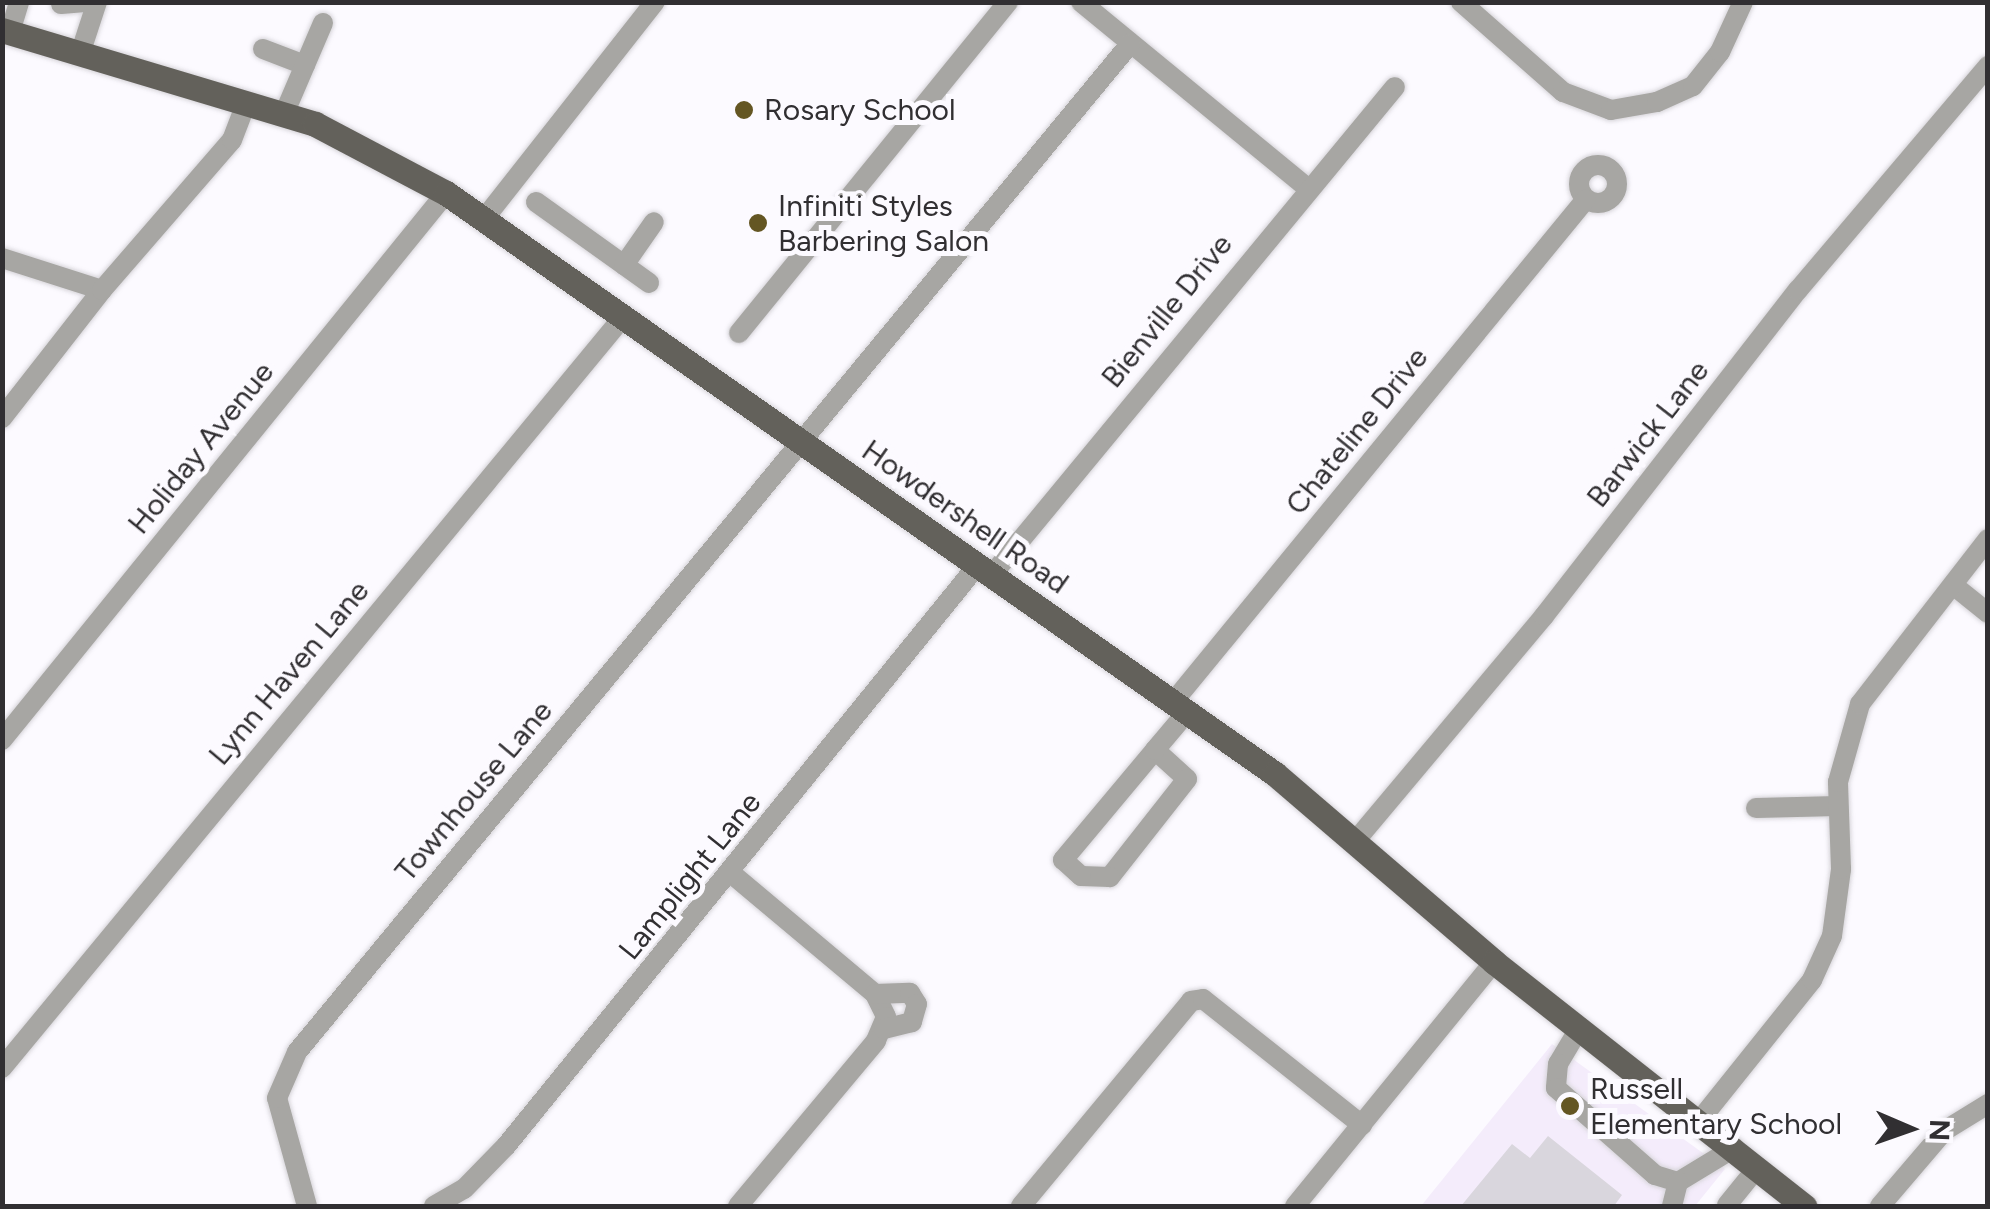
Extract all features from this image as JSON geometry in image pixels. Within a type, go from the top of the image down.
[{"type":"main road","name":"Howdershell Road","points":[[6,31],[284,114],[446,192],[1181,706],[1357,839],[1494,962],[1700,1120],[1804,1206]]},
{"type":"street","points":[[6,31],[20,2]]},
{"type":"street","points":[[80,54],[97,2]]},
{"type":"street","points":[[484,219],[655,2]]},
{"type":"street","points":[[739,333],[1008,2]]},
{"type":"street","points":[[1080,2],[1306,187]]},
{"type":"street","points":[[1460,2],[1564,92],[1611,110],[1657,102],[1693,86],[1720,52],[1743,2]]},
{"type":"street","points":[[284,114],[323,23]]},
{"type":"street","name":"Townhouse Lane","points":[[307,1206],[277,1098],[296,1052],[804,445],[1130,44]]},
{"type":"street","points":[[263,49],[306,64]]},
{"type":"street","name":"Barwick Lane","points":[[1357,839],[1544,616],[1798,290],[1988,66]]},
{"type":"street","name":"Bienville Drive","points":[[984,571],[1306,187],[1395,87]]},
{"type":"street","points":[[2,418],[102,290],[232,140],[246,104]]},
{"type":"street","name":"Holiday Avenue","points":[[2,740],[446,192]]},
{"type":"street","name":"Chateline Drive","points":[[1155,750],[1187,779],[1110,877],[1081,876],[1064,860],[1155,750],[1181,706],[1586,199]]},
{"type":"street","points":[[536,202],[649,283]]},
{"type":"street","points":[[624,265],[654,222]]},
{"type":"street","points":[[2,258],[102,290]]},
{"type":"street","name":"Lynn Haven Lane","points":[[2,1068],[622,317]]},
{"type":"street","points":[[1700,1120],[1789,1012],[1824,958],[1840,892],[1838,806],[1845,742],[1860,704],[1988,539]]},
{"type":"street","name":"Lamplight Lane","points":[[434,1206],[464,1189],[506,1146],[984,571]]},
{"type":"street","points":[[1953,584],[1988,614]]},
{"type":"street","points":[[1756,808],[1838,806]]},
{"type":"street","points":[[732,874],[875,994],[884,1005],[884,1028]]},
{"type":"street","points":[[1295,1206],[1494,962]]},
{"type":"street","points":[[738,1206],[884,1028],[912,1022],[918,1004],[910,993],[875,994]]},
{"type":"street","points":[[1022,1206],[1191,1001],[1204,998],[1362,1125]]},
{"type":"street","points":[[1580,1027],[1558,1064],[1556,1088],[1655,1175],[1678,1182]]},
{"type":"street","points":[[1880,1206],[1944,1131],[1988,1104]]},
{"type":"street","points":[[1672,1206],[1678,1182],[1734,1148]]},
{"type":"street","points":[[1727,1206],[1757,1168]]},
{"type":"shaded area","name":"Russell Elementary School","points":[[1552,1044],[1725,1169],[1695,1206],[1421,1206]]},
{"type":"building","points":[[1548,1136],[1622,1195],[1614,1206],[1461,1206],[1512,1144],[1530,1158]]},
{"type":"place","name":"Rosary School","points":[[744,110]]},
{"type":"place","name":"Infiniti Styles Barbering Salon","points":[[758,223]]},
{"type":"place","name":"Russell Elementary School","points":[[1570,1106]]}]
